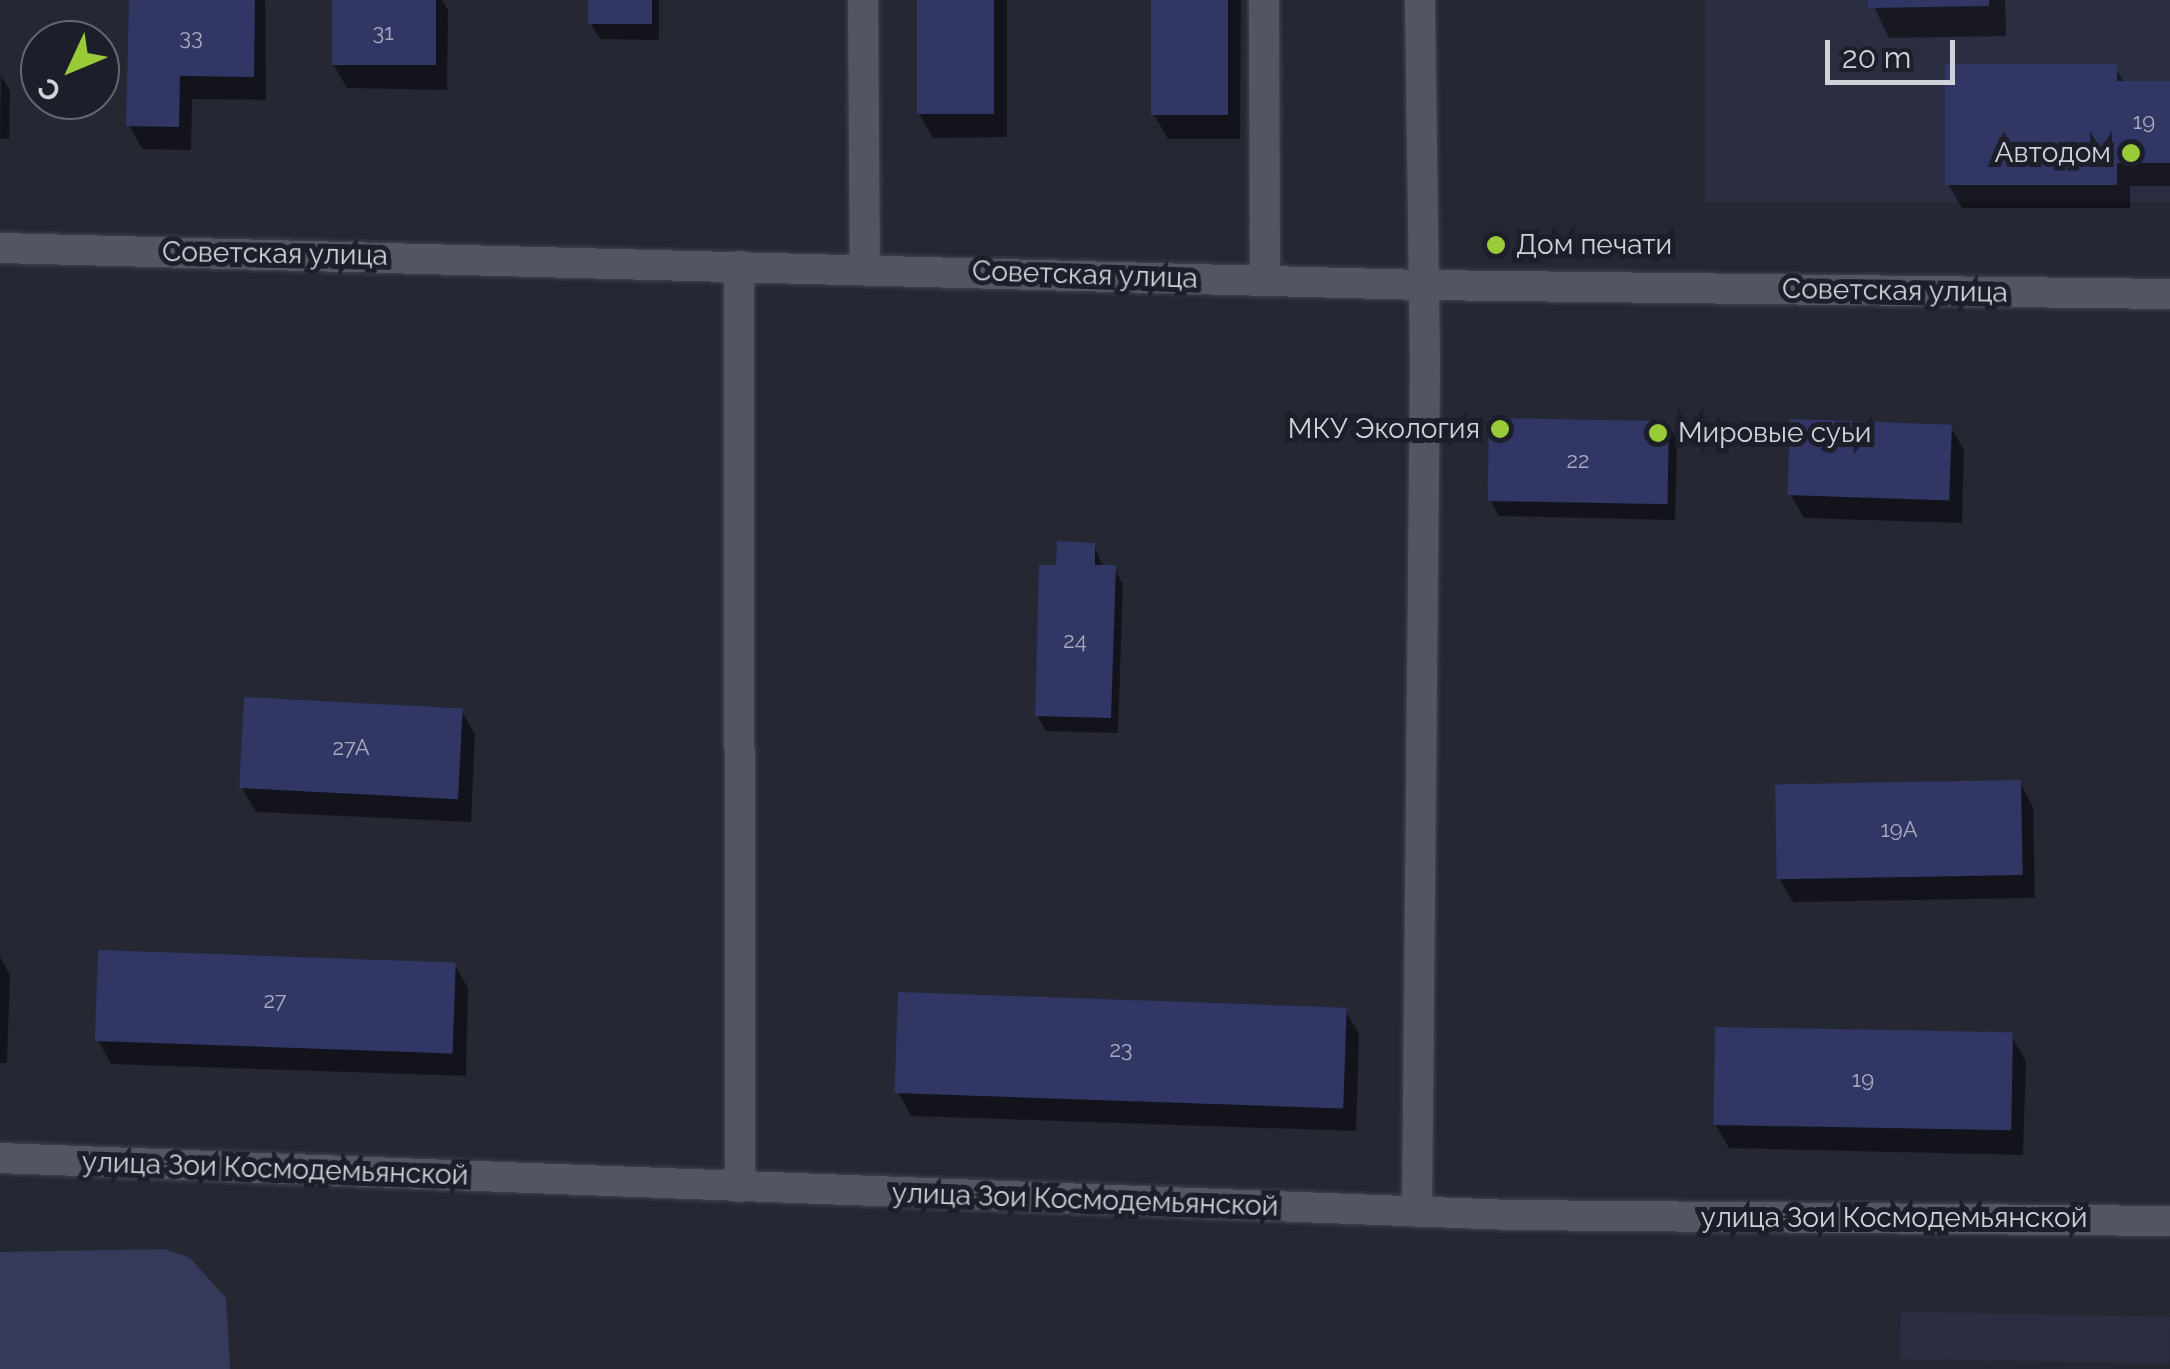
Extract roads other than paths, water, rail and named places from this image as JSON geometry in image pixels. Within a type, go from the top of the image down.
[{"type":"street","points":[[862,0],[865,269]]},
{"type":"street","points":[[1264,0],[1265,281]]},
{"type":"street","points":[[1417,1212],[1424,285],[1420,0]]},
{"type":"street","name":"Советская улица","points":[[0,248],[1424,285],[2170,294]]},
{"type":"street","points":[[738,266],[740,1187]]},
{"type":"street","name":"улица Зои Космодемьянской","points":[[0,1158],[1417,1212],[2170,1221]]},
{"type":"place","name":"Автодом","points":[[2131,153]]},
{"type":"place","name":"Дом печати","points":[[1496,245]]},
{"type":"place","name":"МКУ Экология","points":[[1500,429]]},
{"type":"place","name":"Мировые суьи","points":[[1658,433]]}]
